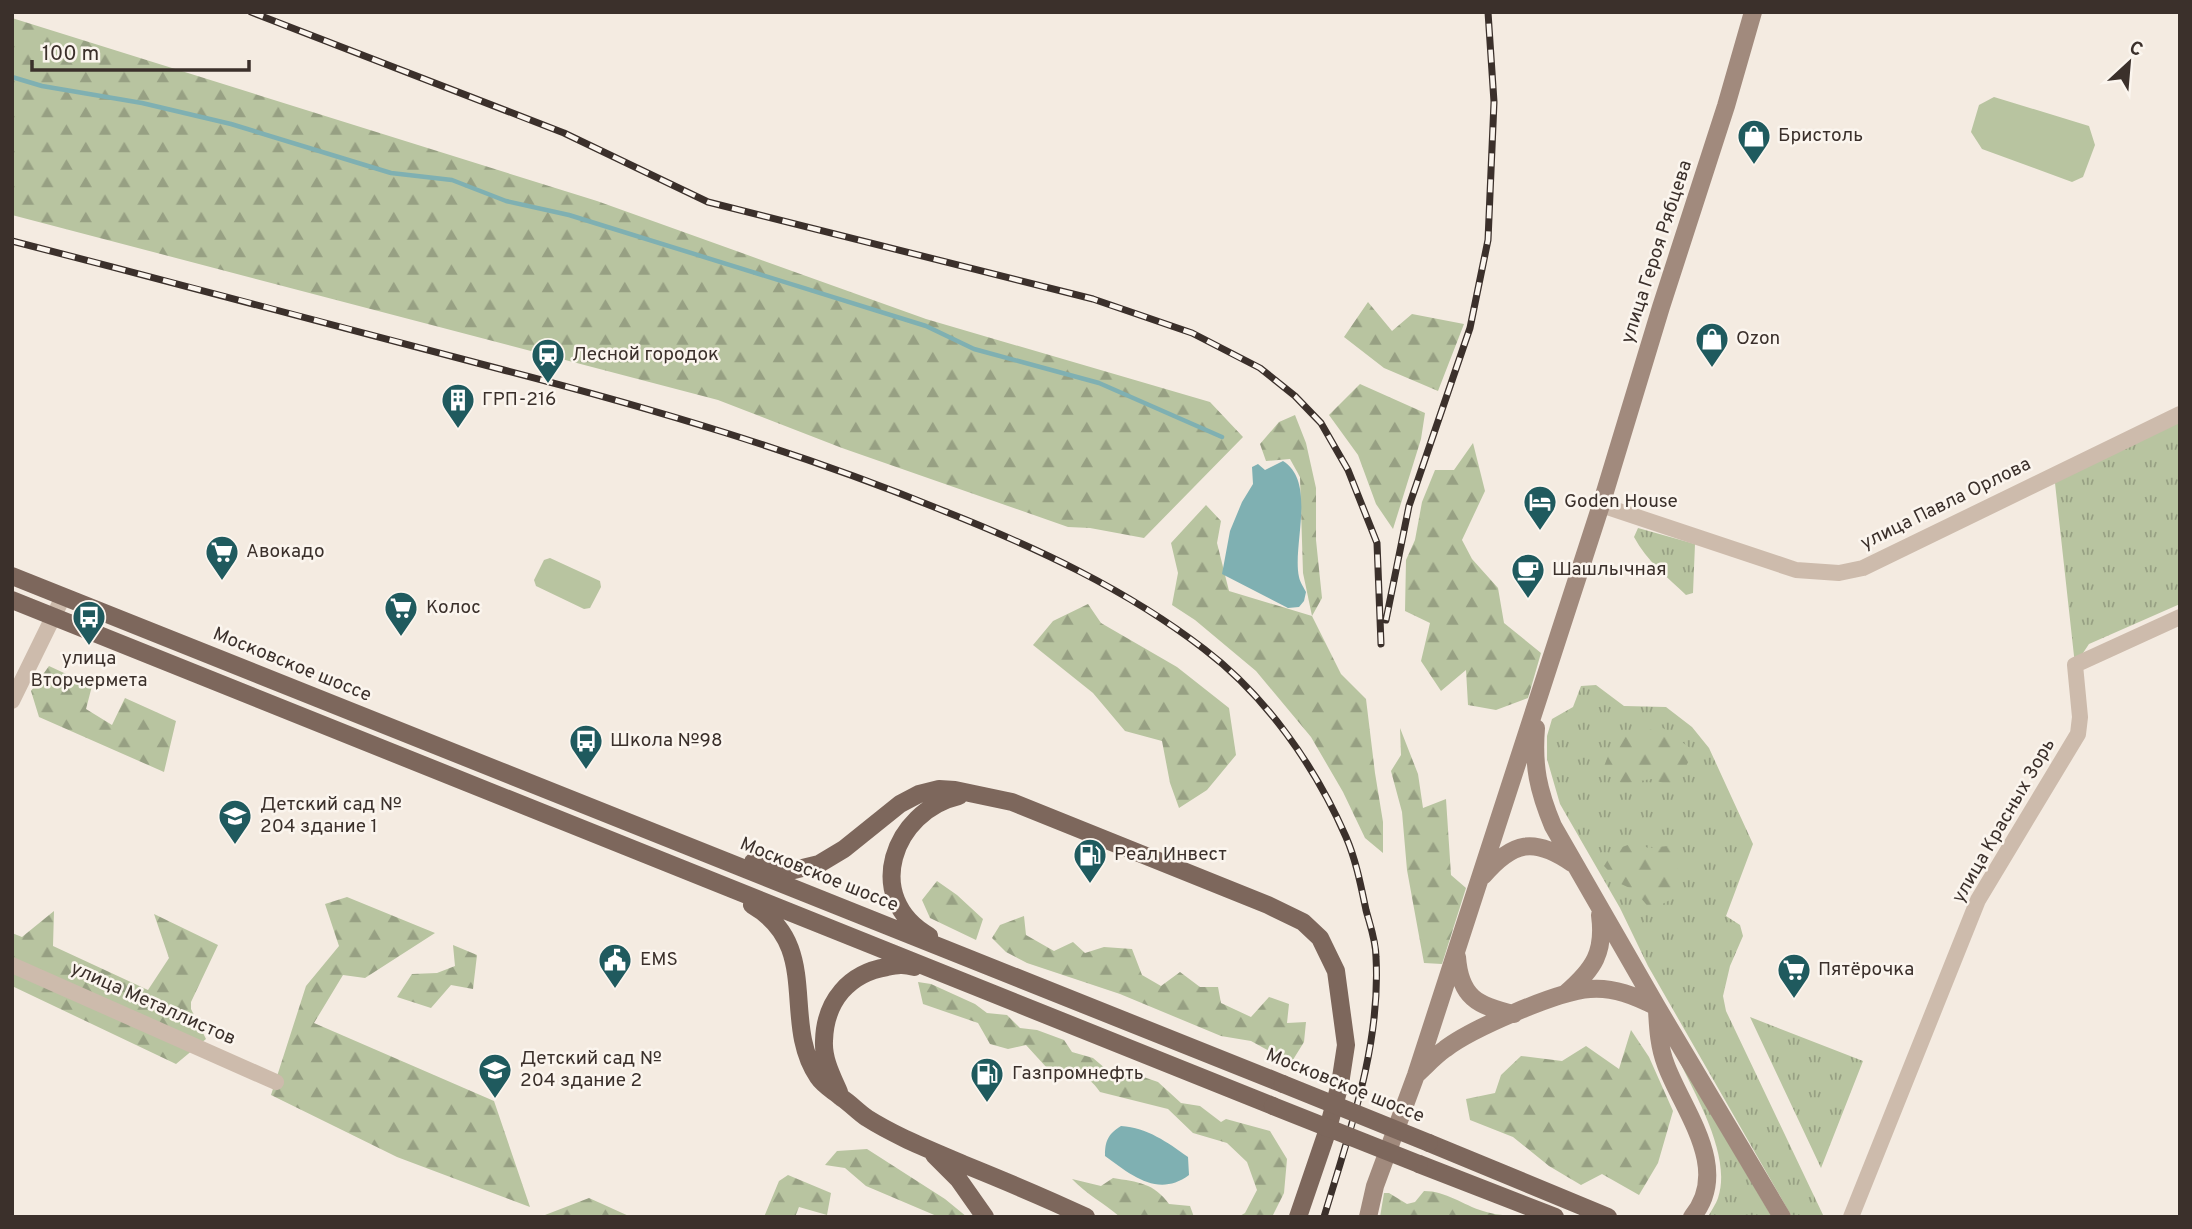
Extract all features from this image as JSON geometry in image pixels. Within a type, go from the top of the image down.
[{"type":"main road","name":"улица Героя Рябцева","points":[[1537,704],[1726,106],[1753,12]]},
{"type":"main road","name":"Московское шоссе","points":[[12,576],[692,846],[1608,1217]]},
{"type":"main road","points":[[12,600],[1555,1217]]},
{"type":"main road","points":[[1537,704],[1534,753],[1540,796],[1553,826],[1782,1217]]},
{"type":"main road","points":[[1368,1217],[1375,1186],[1416,1075],[1537,704]]},
{"type":"main road","points":[[692,846],[767,866],[794,870],[807,868],[831,858],[900,804],[919,793],[939,789],[1012,802],[1268,905],[1303,922],[1320,938],[1336,971],[1346,1045],[1331,1120],[1298,1217]]},
{"type":"main road","points":[[966,957],[925,933],[907,918],[896,903],[891,881],[898,844],[909,825],[924,811],[943,800],[970,793]]},
{"type":"main road","points":[[1477,884],[1499,857],[1521,847],[1541,846],[1555,851],[1578,867]]},
{"type":"main road","points":[[683,870],[766,913],[781,928],[791,950],[796,971],[805,1047],[819,1078],[866,1117],[929,1150],[1086,1217]]},
{"type":"main road","points":[[1566,993],[1583,978],[1600,950],[1602,933],[1599,907]]},
{"type":"main road","points":[[1456,950],[1458,973],[1463,988],[1475,1000],[1492,1009],[1514,1014]]},
{"type":"main road","points":[[840,1096],[826,1063],[824,1042],[834,1000],[850,981],[871,970],[904,964],[954,977]]},
{"type":"main road","points":[[1416,1075],[1444,1049],[1466,1035],[1566,993],[1590,989],[1611,990],[1632,995],[1657,1007]]},
{"type":"main road","points":[[1657,1007],[1659,1036],[1666,1064],[1697,1129],[1705,1156],[1708,1181],[1705,1197],[1692,1217]]},
{"type":"main road","points":[[929,1150],[959,1180],[985,1217]]},
{"type":"main road","points":[[1285,1217],[1308,1185]]},
{"type":"street","name":"улица Павла Орлова","points":[[1601,505],[1796,570],[1839,572],[1863,568],[2180,414]]},
{"type":"street","points":[[12,701],[63,597]]},
{"type":"street","name":"улица Красных Зорь","points":[[1851,1217],[1978,901],[2078,734],[2080,717],[2075,665],[2180,617]]},
{"type":"street","name":"улица Металлистов","points":[[12,965],[276,1082]]},
{"type":"green space","points":[[12,18],[597,201],[926,319],[1210,402],[1243,437],[1144,538],[1090,528],[1068,527],[842,448],[718,400],[12,215]]},
{"type":"green space","points":[[1994,97],[2089,126],[2095,145],[2083,177],[2072,182],[1982,149],[1971,132],[1979,105]]},
{"type":"green space","points":[[1368,302],[1392,331],[1412,314],[1464,324],[1438,391],[1384,368],[1344,337]]},
{"type":"green space","points":[[1360,384],[1425,413],[1421,439],[1393,529],[1376,504],[1358,455],[1329,415]]},
{"type":"green space","points":[[2180,413],[2180,604],[2089,644],[2075,665],[2054,474]]},
{"type":"green space","points":[[1295,415],[1306,443],[1316,488],[1316,540],[1322,598],[1312,616],[1303,573],[1300,477],[1290,459],[1266,461],[1260,444],[1279,422]]},
{"type":"green space","points":[[1473,443],[1485,491],[1462,540],[1472,559],[1498,588],[1504,623],[1541,653],[1528,698],[1496,710],[1468,705],[1466,670],[1441,691],[1421,661],[1430,623],[1405,611],[1406,560],[1415,540],[1422,502],[1435,470],[1454,470]]},
{"type":"green space","points":[[1206,505],[1221,521],[1217,543],[1229,591],[1312,616],[1341,674],[1366,699],[1383,822],[1383,853],[1365,838],[1343,792],[1311,737],[1256,671],[1195,620],[1172,605],[1178,573],[1171,543]]},
{"type":"green space","points":[[1638,528],[1695,544],[1693,593],[1686,595],[1651,561],[1634,537]]},
{"type":"green space","points":[[550,558],[600,581],[601,587],[590,608],[584,609],[536,586],[534,580],[544,560]]},
{"type":"green space","points":[[1088,604],[1101,623],[1177,667],[1229,708],[1236,755],[1207,790],[1179,808],[1170,783],[1162,741],[1125,731],[1093,693],[1033,645],[1053,621]]},
{"type":"green space","points":[[49,666],[92,686],[86,709],[112,725],[125,698],[176,721],[164,772],[39,717],[31,691]]},
{"type":"green space","points":[[1596,685],[1624,706],[1666,707],[1692,727],[1709,748],[1753,844],[1726,916],[1740,925],[1743,936],[1730,966],[1723,996],[1726,1011],[1824,1217],[1792,1217],[1648,966],[1620,908],[1560,804],[1547,759],[1547,736],[1552,719],[1573,707],[1581,686]]},
{"type":"green space","points":[[1400,728],[1418,774],[1423,808],[1446,799],[1451,875],[1466,888],[1442,964],[1424,963],[1407,870],[1402,812],[1391,771],[1401,755]]},
{"type":"green space","points":[[1663,728],[1694,751],[1675,787],[1651,779],[1623,784],[1602,772],[1612,750],[1623,738],[1630,734]]},
{"type":"green space","points":[[1636,842],[1648,848],[1668,846],[1678,865],[1670,900],[1651,910],[1634,890],[1621,884],[1604,866],[1614,850]]},
{"type":"green space","points":[[937,881],[983,919],[976,940],[930,918],[922,900]]},
{"type":"green space","points":[[347,897],[435,933],[365,978],[343,975],[314,1023],[494,1101],[530,1207],[397,1157],[271,1095],[306,986],[339,946],[325,904]]},
{"type":"green space","points":[[54,911],[53,946],[148,990],[169,958],[154,914],[218,945],[191,1002],[191,1009],[206,1039],[176,1064],[12,986],[12,933],[22,937]]},
{"type":"green space","points":[[1024,916],[1026,935],[1054,951],[1073,942],[1085,953],[1104,947],[1132,949],[1142,975],[1161,986],[1180,972],[1200,987],[1218,987],[1221,1003],[1251,1017],[1269,997],[1289,1004],[1287,1023],[1306,1022],[1304,1042],[1291,1063],[1251,1041],[1221,1036],[1120,994],[1027,963],[1006,952],[992,938],[1000,925]]},
{"type":"green space","points":[[453,945],[477,955],[473,989],[451,985],[431,1008],[397,997],[412,974],[437,973],[455,966]]},
{"type":"green space","points":[[918,982],[931,984],[975,1004],[987,1013],[1007,1015],[1020,1028],[1037,1030],[1064,1040],[1072,1052],[1093,1058],[1113,1075],[1126,1071],[1158,1082],[1181,1103],[1200,1106],[1221,1122],[1226,1119],[1270,1131],[1287,1159],[1284,1193],[1272,1217],[1238,1217],[1245,1213],[1257,1190],[1247,1162],[1227,1143],[1193,1133],[1168,1109],[1100,1092],[1083,1076],[1047,1068],[1026,1045],[1008,1049],[990,1044],[978,1023],[923,1004]]},
{"type":"green space","points":[[1750,1017],[1863,1061],[1821,1168]]},
{"type":"green space","points":[[1631,1030],[1649,1057],[1673,1111],[1658,1163],[1639,1195],[1602,1174],[1581,1185],[1549,1166],[1513,1137],[1470,1120],[1466,1099],[1495,1093],[1501,1075],[1521,1056],[1562,1061],[1586,1046],[1619,1069]]},
{"type":"green space","points":[[1679,1060],[1772,1217],[1708,1217],[1718,1198],[1720,1164],[1703,1109]]},
{"type":"green space","points":[[867,1149],[945,1199],[967,1217],[939,1217],[866,1186],[845,1168],[825,1165],[837,1151]]},
{"type":"green space","points":[[788,1175],[831,1193],[827,1215],[799,1207],[795,1217],[764,1217],[779,1181]]},
{"type":"green space","points":[[1113,1178],[1138,1182],[1151,1188],[1169,1204],[1190,1206],[1194,1217],[1120,1217],[1072,1179],[1101,1186]]},
{"type":"green space","points":[[1424,1191],[1447,1196],[1487,1212],[1518,1217],[1380,1217],[1384,1193],[1389,1193],[1407,1204],[1415,1202]]},
{"type":"green space","points":[[589,1198],[631,1217],[545,1215]]},
{"type":"water","points":[[1283,461],[1293,471],[1299,484],[1301,515],[1298,564],[1300,579],[1306,592],[1299,607],[1288,608],[1222,574],[1230,531],[1253,484],[1252,467],[1258,464],[1265,470]]},
{"type":"water","points":[[1121,1126],[1149,1133],[1188,1157],[1189,1175],[1178,1182],[1156,1184],[1135,1176],[1105,1156],[1108,1138]]},
{"type":"waterway","points":[[12,77],[42,86],[142,103],[231,124],[391,173],[452,180],[506,201],[569,215],[926,326],[974,349],[1099,383],[1222,437]]},
{"type":"railway","points":[[251,12],[564,133],[708,202],[1093,299],[1192,333],[1260,368],[1295,396],[1321,423],[1348,470],[1377,543],[1381,644]]},
{"type":"railway","points":[[1386,620],[1409,506],[1470,328],[1488,240],[1494,102],[1488,12]]},
{"type":"railway","points":[[12,241],[557,384],[780,450],[890,490],[1046,555],[1143,607],[1204,649],[1248,688],[1268,710],[1319,784],[1350,846],[1374,939],[1376,990],[1368,1056],[1353,1121],[1324,1217]]},
{"type":"place","name":"Бристоль","points":[[1754,166]]},
{"type":"place","name":"Ozon","points":[[1712,369]]},
{"type":"place","name":"Лесной городок","points":[[548,385]]},
{"type":"place","name":"ГРП-216","points":[[458,430]]},
{"type":"place","name":"Goden House","points":[[1540,532]]},
{"type":"place","name":"Авокадо","points":[[222,582]]},
{"type":"place","name":"Шашлычная","points":[[1528,600]]},
{"type":"place","name":"Колос","points":[[401,638]]},
{"type":"place","name":"улица Вторчермета","points":[[89,647]]},
{"type":"place","name":"Школа №98","points":[[586,771]]},
{"type":"place","name":"Детский сад № 204 здание 1","points":[[235,846]]},
{"type":"place","name":"Реал Инвест","points":[[1090,885]]},
{"type":"place","name":"EMS","points":[[615,990]]},
{"type":"place","name":"Пятёрочка","points":[[1794,1000]]},
{"type":"place","name":"Детский сад № 204 здание 2","points":[[495,1100]]},
{"type":"place","name":"Газпромнефть","points":[[987,1104]]}]
